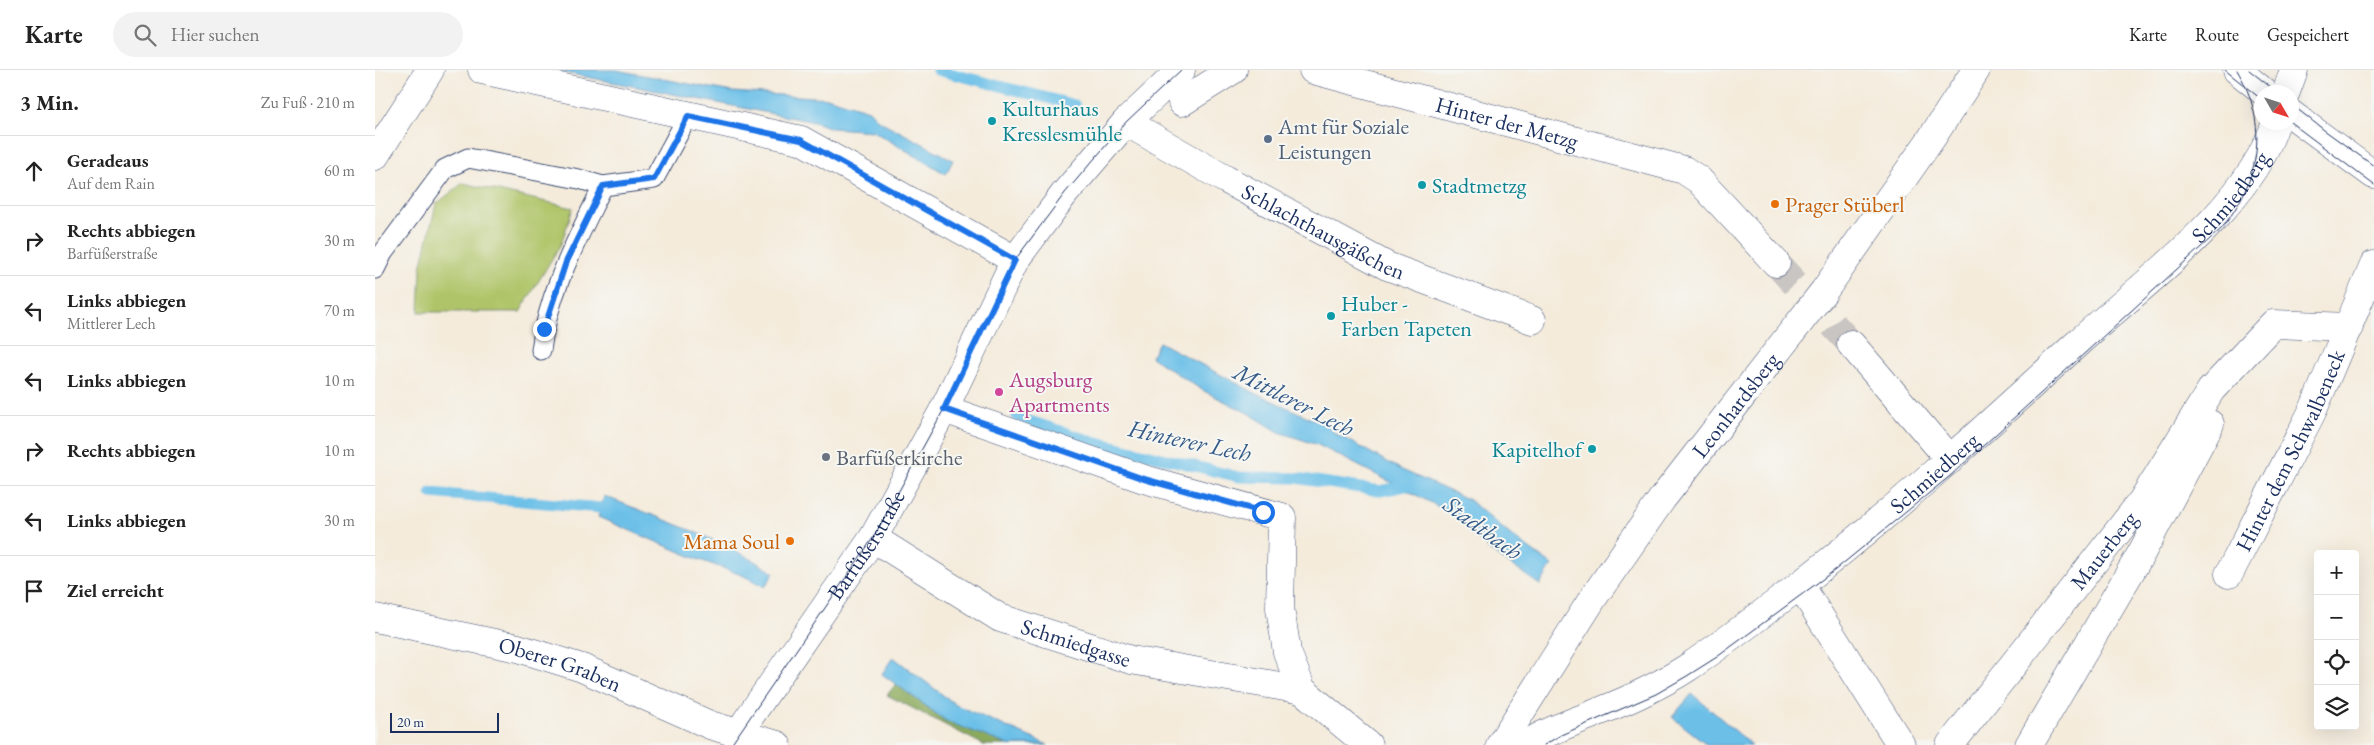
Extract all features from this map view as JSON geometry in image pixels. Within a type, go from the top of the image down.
[{"type":"street","points":[[375,156],[430,70]]},
{"type":"street","points":[[482,70],[801,140],[1015,260]]},
{"type":"street","points":[[1182,102],[1233,70]]},
{"type":"street","name":"Hinter der Metzg","points":[[1313,70],[1486,118],[1668,164],[1684,170],[1699,180],[1776,264]]},
{"type":"street","name":"Leonhardsberg","points":[[1500,745],[1593,598],[1657,507],[1824,291],[1931,140],[1976,70]]},
{"type":"street","points":[[2237,70],[2256,85]]},
{"type":"street","points":[[2289,85],[2294,70]]},
{"type":"street","name":"Barfüßerstraße","points":[[734,740],[873,538],[944,409],[1015,260],[1065,194],[1126,122],[1176,72]]},
{"type":"street","points":[[2299,120],[2374,176]]},
{"type":"street","name":"Schlachthausgäßchen","points":[[1126,122],[1225,179],[1387,266],[1532,320]]},
{"type":"street","name":"Schmiedberg","points":[[1526,745],[1566,725],[1619,704],[1683,670],[1713,651],[1879,522],[2211,223],[2261,158],[2269,145],[2274,130]]},
{"type":"street","name":"Hinter dem Schwalbeneck","points":[[2229,574],[2313,410],[2374,265]]},
{"type":"street","name":"Mauerberg","points":[[1950,745],[2142,500],[2211,390],[2249,352],[2273,324],[2349,327]]},
{"type":"street","points":[[1851,344],[1950,460]]},
{"type":"street","name":"Mauerberg","points":[[2029,745],[2142,552],[2249,352]]},
{"type":"street","name":"Schmiedgasse","points":[[944,409],[1144,479],[1282,517],[1281,608],[1287,652],[1302,690],[1368,745]]},
{"type":"street","name":"Schmiedgasse","points":[[873,538],[1001,618],[1131,660],[1302,690]]},
{"type":"street","points":[[1800,585],[1901,745]]},
{"type":"street","name":"Oberer Graben","points":[[375,618],[518,648],[582,668],[710,725],[734,740],[777,745]]},
{"type":"lane","points":[[375,270],[383,253],[445,169],[468,158],[579,179],[603,186],[654,179],[688,116]]},
{"type":"lane","points":[[541,350],[544,329],[566,262],[603,186]]},
{"type":"green space","points":[[463,183],[573,208],[561,244],[520,312],[419,312],[421,268],[436,204]]},
{"type":"green space","points":[[904,674],[954,712],[1043,745],[984,745],[887,695]]},
{"type":"water","points":[[551,70],[616,70],[732,92],[830,98],[869,110],[878,120],[953,160],[946,174],[873,131],[832,128],[814,122]]},
{"type":"water","name":"Stadtbach","points":[[1159,342],[1255,393],[1328,426],[1335,433],[1402,470],[1469,500],[1513,537],[1552,565],[1540,585],[1488,549],[1455,515],[1318,445],[1279,432],[1248,413],[1202,390],[1151,357]]},
{"type":"water","points":[[604,496],[712,540],[734,550],[774,573],[765,587],[742,575],[697,559],[598,517]]},
{"type":"water","points":[[893,657],[956,705],[1048,745],[1008,745],[946,721],[882,674]]},
{"type":"water","points":[[1692,694],[1752,745],[1708,745],[1672,717]]},
{"type":"waterway","points":[[937,70],[1075,105]]},
{"type":"waterway","name":"Hinterer Lech","points":[[1017,417],[1085,439],[1239,477],[1296,478],[1380,491],[1415,484]]},
{"type":"waterway","points":[[431,493],[601,508],[615,513]]},
{"type":"tunnel","points":[[1776,263],[1851,344]]},
{"type":"tram line","points":[[731,745],[873,538],[944,409],[1015,260],[1065,193],[1126,122],[1181,70]]},
{"type":"tram line","points":[[2225,70],[2254,93]]},
{"type":"tram line","points":[[1544,745],[1561,735],[1656,694],[1687,676],[1717,657],[1835,570],[1950,476],[2221,229],[2245,192],[2256,152],[2257,132],[2254,111],[2237,70]]},
{"type":"tram line","points":[[2249,70],[2268,85]]},
{"type":"tram line","points":[[2299,110],[2374,166]]},
{"type":"tram line","points":[[2299,129],[2374,185]]},
{"type":"place","name":"Kulturhaus Kresslesmühle","points":[[992,121]]},
{"type":"place","name":"Amt für Soziale Leistungen","points":[[1268,139]]},
{"type":"place","name":"Stadtmetzg","points":[[1422,185]]},
{"type":"place","name":"Prager Stüberl","points":[[1775,204]]},
{"type":"place","name":"Huber - Farben Tapeten","points":[[1331,316]]},
{"type":"place","name":"Augsburg Apartments","points":[[999,392]]},
{"type":"place","name":"Kapitelhof","points":[[1592,449]]},
{"type":"place","name":"Barfüßerkirche","points":[[826,457]]},
{"type":"place","name":"Mama Soul","points":[[790,541]]},
{"type":"route","points":[[544,329],[566,262],[603,186],[654,179],[688,116],[801,140],[1015,260],[944,409],[1144,479],[1263,512]]},
{"type":"water label","name":"Mittlerer Lech","points":[[1294,400]]}]
